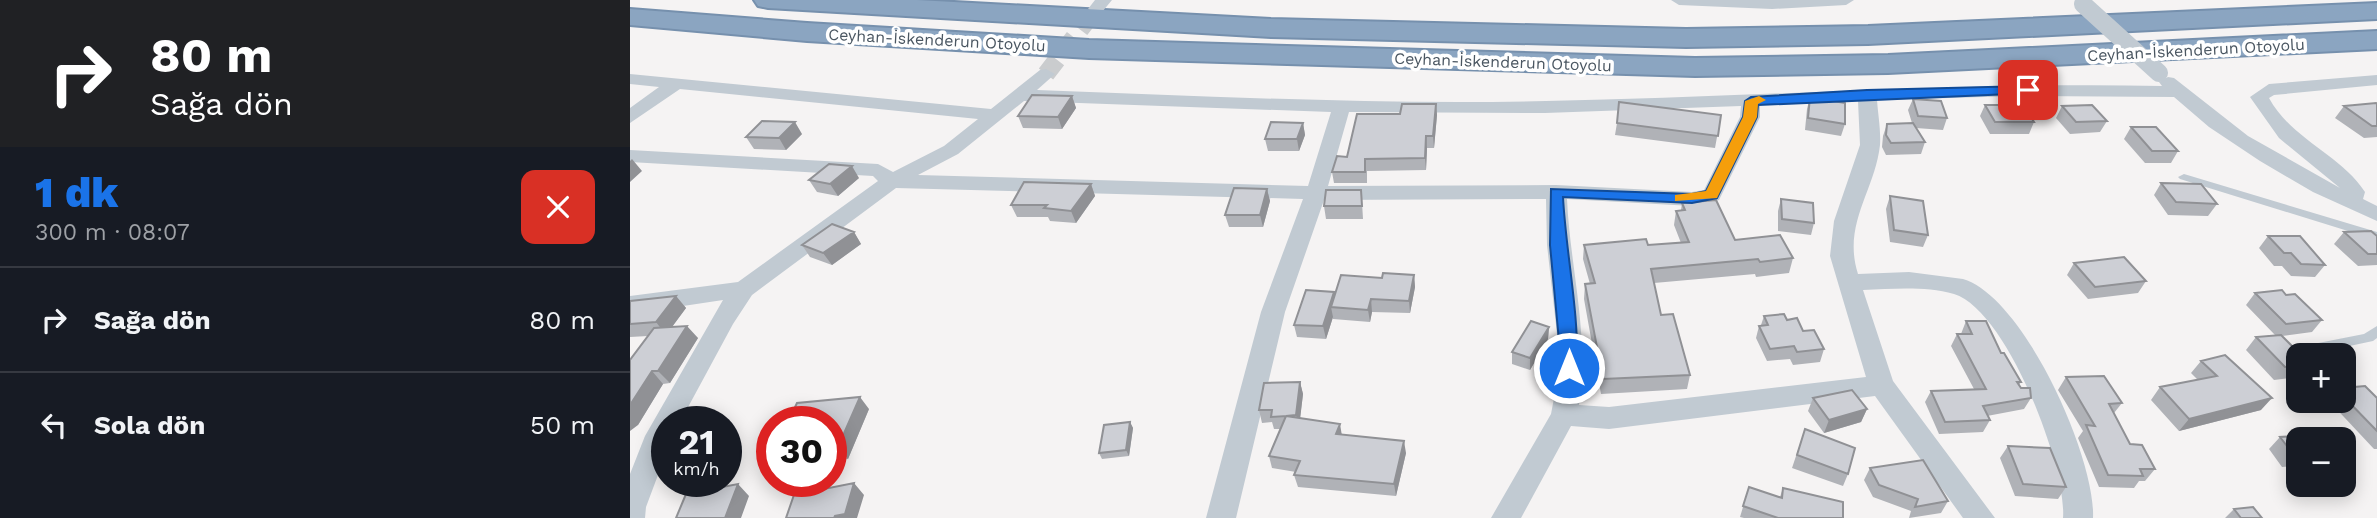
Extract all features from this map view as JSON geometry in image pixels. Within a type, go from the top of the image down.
[{"type":"highway","name":"Ceyhan-İskenderun Otoyolu","points":[[768,0],[1258,28],[1686,38],[1868,35],[2377,10]]},
{"type":"highway","name":"Ceyhan-İskenderun Otoyolu","points":[[630,17],[807,32],[1089,49],[1695,68],[1888,64],[2377,40]]},
{"type":"street","points":[[1679,0],[1729,4],[1846,0]]},
{"type":"street","points":[[2080,2],[2178,92],[2233,138],[2308,182],[2377,214]]},
{"type":"street","points":[[630,518],[631,507],[659,436],[723,318],[744,289],[891,181],[951,150],[1046,74]]},
{"type":"street","points":[[630,79],[998,115]]},
{"type":"street","points":[[2352,202],[2354,192],[2348,184],[2286,132],[2265,110],[2259,97],[2269,90],[2377,80]]},
{"type":"street","points":[[630,117],[676,84]]},
{"type":"street","points":[[1022,95],[1342,105],[1541,107],[2077,88],[2178,92]]},
{"type":"street","points":[[1867,94],[1870,145],[1845,221],[1841,256],[1881,385],[1980,518]]},
{"type":"street","points":[[630,156],[878,170],[891,181],[1316,193],[1556,192],[1692,198],[1712,195],[1750,117],[1751,101]]},
{"type":"street","points":[[1221,518],[1273,312],[1316,193],[1342,105]]},
{"type":"street","points":[[1506,518],[1564,415],[1570,343],[1558,245],[1556,192]]},
{"type":"street","points":[[1849,282],[1909,280],[1964,287],[2002,318],[2023,350],[2062,439],[2078,503],[2078,518]]},
{"type":"street","points":[[630,305],[744,289]]},
{"type":"street","points":[[1564,415],[1609,418],[1881,385]]},
{"type":"lane","points":[[2184,177],[2377,236]]},
{"type":"lane","points":[[2343,343],[2368,338],[2377,331]]},
{"type":"building","points":[[1032,95],[1072,96],[1058,117],[1018,116]]},
{"type":"building","points":[[1810,97],[1845,103],[1845,124],[1808,118]]},
{"type":"building","points":[[1913,99],[1941,101],[1947,118],[1918,116]]},
{"type":"building","points":[[1619,102],[1721,115],[1718,136],[1617,123]]},
{"type":"building","points":[[2376,103],[2377,126],[2372,126],[2344,106]]},
{"type":"building","points":[[1402,104],[1436,104],[1433,136],[1426,136],[1425,158],[1365,159],[1365,172],[1332,172],[1337,156],[1347,157],[1357,114],[1400,114]]},
{"type":"building","points":[[1985,105],[2023,105],[2034,122],[1995,122]]},
{"type":"building","points":[[2092,105],[2107,121],[2076,122],[2062,106]]},
{"type":"building","points":[[762,121],[795,122],[779,138],[746,137]]},
{"type":"building","points":[[1271,122],[1303,123],[1297,139],[1265,139]]},
{"type":"building","points":[[1913,123],[1925,142],[1891,143],[1886,135],[1887,124]]},
{"type":"building","points":[[2131,127],[2156,127],[2178,151],[2152,151]]},
{"type":"building","points":[[829,164],[852,166],[830,184],[809,180]]},
{"type":"building","points":[[1024,182],[1091,184],[1071,211],[1044,208],[1047,205],[1011,205]]},
{"type":"building","points":[[2161,183],[2201,184],[2217,204],[2176,202]]},
{"type":"building","points":[[1234,188],[1267,189],[1260,215],[1225,215]]},
{"type":"building","points":[[1326,190],[1361,190],[1362,206],[1324,206]]},
{"type":"building","points":[[1890,196],[1923,201],[1928,235],[1894,230]]},
{"type":"building","points":[[1781,199],[1813,203],[1814,223],[1782,219]]},
{"type":"building","points":[[1716,200],[1735,240],[1780,235],[1793,258],[1651,269],[1661,315],[1673,314],[1690,375],[1603,379],[1585,284],[1595,283],[1584,245],[1646,239],[1648,245],[1689,242],[1676,211],[1685,210],[1682,203]]},
{"type":"building","points":[[832,224],[854,232],[823,253],[802,245]]},
{"type":"building","points":[[2371,231],[2377,236],[2377,254],[2368,254],[2344,232]]},
{"type":"building","points":[[2268,236],[2300,236],[2325,265],[2301,264],[2291,253],[2284,253]]},
{"type":"building","points":[[2124,257],[2146,281],[2095,287],[2074,263]]},
{"type":"building","points":[[1383,273],[1414,275],[1409,301],[1371,299],[1368,310],[1331,307],[1341,275],[1382,278]]},
{"type":"building","points":[[1306,290],[1334,292],[1323,326],[1294,325]]},
{"type":"building","points":[[2282,290],[2286,295],[2295,294],[2322,320],[2286,324],[2255,293]]},
{"type":"building","points":[[676,296],[656,322],[630,324],[630,301]]},
{"type":"building","points":[[1784,314],[1787,320],[1797,318],[1803,331],[1814,330],[1824,349],[1797,352],[1794,346],[1770,349],[1759,326],[1768,325],[1764,316]]},
{"type":"building","points":[[1531,321],[1549,327],[1530,358],[1512,352]]},
{"type":"building","points":[[1966,321],[1986,321],[2001,353],[2004,353],[2021,382],[2017,382],[2021,388],[2030,388],[2031,398],[1983,406],[1990,420],[1945,422],[1931,391],[1986,389],[1957,334],[1972,334]]},
{"type":"building","points":[[687,326],[658,371],[652,371],[630,405],[630,360],[654,328]]},
{"type":"building","points":[[2281,335],[2289,343],[2286,343],[2286,367],[2285,367],[2256,337]]},
{"type":"building","points":[[2225,355],[2272,398],[2189,419],[2160,387],[2217,376],[2201,361]]},
{"type":"building","points":[[2104,376],[2122,403],[2109,404],[2130,444],[2142,445],[2155,469],[2140,469],[2143,476],[2108,475],[2086,425],[2095,426],[2066,377]]},
{"type":"building","points":[[1300,382],[1296,415],[1271,417],[1272,410],[1259,410],[1264,383]]},
{"type":"building","points":[[2365,386],[2377,398],[2377,431],[2356,409],[2356,387]]},
{"type":"building","points":[[1852,390],[1867,409],[1829,420],[1813,398]]},
{"type":"building","points":[[860,397],[847,427],[847,406],[796,406],[797,403]]},
{"type":"building","points":[[1286,416],[1340,424],[1336,434],[1404,441],[1394,484],[1294,475],[1300,461],[1269,456]]},
{"type":"building","points":[[1130,422],[1126,450],[1099,453],[1104,425]]},
{"type":"building","points":[[1805,429],[1855,448],[1848,474],[1797,455]]},
{"type":"building","points":[[2008,446],[2050,448],[2066,487],[2023,484]]},
{"type":"building","points":[[1923,460],[1948,501],[1915,507],[1918,499],[1879,485],[1870,468]]},
{"type":"building","points":[[854,483],[845,514],[834,518],[786,518],[793,497],[847,497],[847,484]]},
{"type":"building","points":[[1749,487],[1782,498],[1783,488],[1843,502],[1843,518],[1778,518],[1743,506]]},
{"type":"building","points":[[685,497],[733,497],[725,518],[676,518]]},
{"type":"building","points":[[2253,507],[2262,518],[2241,518],[2234,509]]},
{"type":"tunnel","points":[[1046,74],[1096,9]]},
{"type":"slow traffic","points":[[1680,198],[1712,195],[1750,117],[1751,101],[1759,100]]},
{"type":"route","points":[[1569,368],[1570,343],[1558,245],[1556,192],[1692,198],[1712,195],[1750,117],[1751,101],[1867,94],[2028,90]]}]
